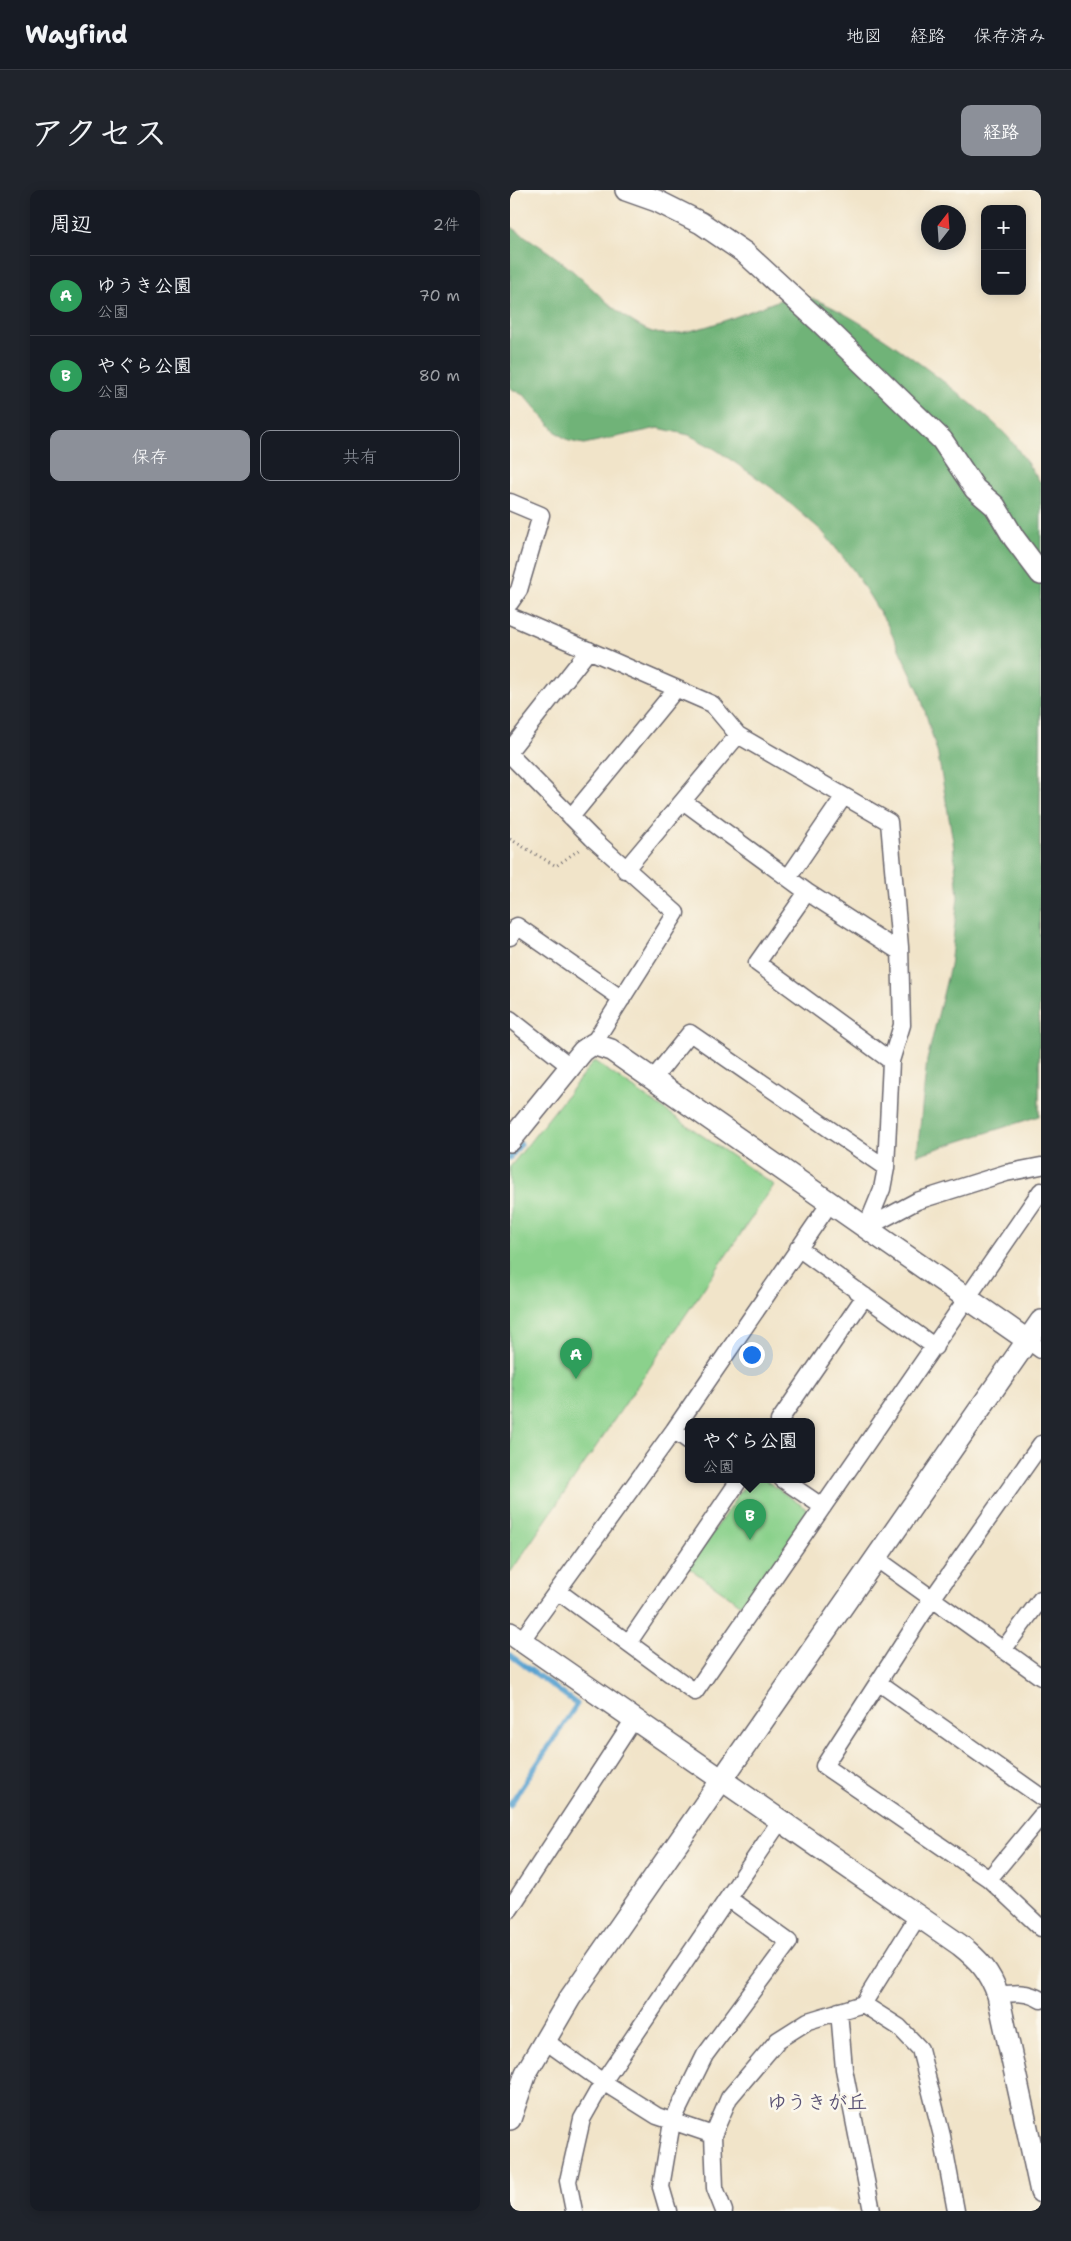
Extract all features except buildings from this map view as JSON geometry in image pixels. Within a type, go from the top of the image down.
[{"type":"street","points":[[626,190],[657,201],[701,223],[745,252],[806,308],[942,440],[975,489],[995,506],[1014,538],[1041,574]]},
{"type":"street","points":[[510,502],[541,515],[519,590],[510,602]]},
{"type":"street","points":[[510,616],[712,704],[738,735],[889,822],[900,952],[902,1025],[891,1061],[886,1168],[882,1189],[866,1228]]},
{"type":"street","points":[[510,750],[589,650]]},
{"type":"street","points":[[571,817],[676,689]]},
{"type":"street","points":[[625,870],[738,735]]},
{"type":"street","points":[[510,754],[625,870],[676,913],[593,1044],[583,1051],[511,1137]]},
{"type":"street","points":[[788,878],[844,796]]},
{"type":"street","points":[[683,801],[807,892],[900,952]]},
{"type":"street","points":[[807,892],[757,964],[891,1061]]},
{"type":"street","points":[[510,937],[517,926],[622,999]]},
{"type":"street","points":[[510,1019],[571,1067]]},
{"type":"street","points":[[653,1080],[690,1033],[886,1168]]},
{"type":"street","points":[[593,1044],[611,1050],[1034,1345]]},
{"type":"street","points":[[866,1228],[917,1201],[1006,1173],[1041,1166]]},
{"type":"street","points":[[559,1592],[695,1692],[1041,1191]]},
{"type":"street","points":[[830,1203],[674,1430],[559,1592],[516,1637],[918,1916],[981,1962],[991,1977],[998,1995],[1041,2192]]},
{"type":"street","points":[[798,1248],[935,1347]]},
{"type":"street","points":[[782,1418],[865,1296]]},
{"type":"street","points":[[510,2119],[526,2073],[544,2040],[722,1780],[877,1559],[1034,1345],[1041,1321]]},
{"type":"street","points":[[674,1430],[685,1438]]},
{"type":"street","points":[[1041,1444],[932,1599],[824,1766],[989,1879],[1041,1928]]},
{"type":"street","points":[[629,1642],[737,1483]]},
{"type":"street","points":[[788,1483],[823,1507]]},
{"type":"street","points":[[877,1559],[1041,1677]]},
{"type":"street","points":[[1003,1650],[1041,1599]]},
{"type":"street","points":[[878,1682],[1041,1797]]},
{"type":"street","points":[[510,1909],[634,1719]]},
{"type":"street","points":[[989,1879],[1041,1816]]},
{"type":"street","points":[[574,2211],[568,2181],[582,2119],[603,2082],[780,1821]]},
{"type":"street","points":[[668,2211],[661,2187],[672,2122],[705,2055],[789,1942],[728,1898]]},
{"type":"street","points":[[724,2211],[715,2188],[713,2136],[729,2098],[778,2040],[808,2021],[862,2004],[918,1916]]},
{"type":"street","points":[[998,1995],[1017,1992],[1032,1994],[1041,2000]]},
{"type":"street","points":[[862,2004],[899,2028],[920,2049],[942,2136],[956,2211]]},
{"type":"street","points":[[839,2011],[844,2069],[872,2211]]},
{"type":"street","points":[[544,2040],[603,2082],[657,2116],[713,2136]]},
{"type":"path","points":[[510,839],[556,866],[592,838]]},
{"type":"green space","points":[[510,226],[557,258],[628,319],[652,332],[666,334],[702,328],[793,296],[811,298],[838,310],[904,352],[968,401],[1008,437],[1041,483],[1039,1116],[917,1155],[927,1060],[950,966],[958,897],[953,841],[938,755],[919,691],[887,624],[854,571],[822,531],[772,488],[715,449],[689,435],[658,428],[584,444],[569,441],[557,433],[525,396],[510,388]]},
{"type":"green space","points":[[594,1061],[774,1185],[510,1573],[510,1167]]},
{"type":"green space","points":[[746,1483],[770,1483],[811,1512],[743,1606],[689,1568]]},
{"type":"waterway","points":[[510,1158],[521,1144]]},
{"type":"waterway","points":[[510,1655],[577,1704],[510,1805]]},
{"type":"place","name":"ゆうき公園","points":[[576,1379]]},
{"type":"place","name":"やぐら公園","points":[[750,1540]]},
{"type":"district","name":"ゆうきが丘","points":[[817,2102]]}]
